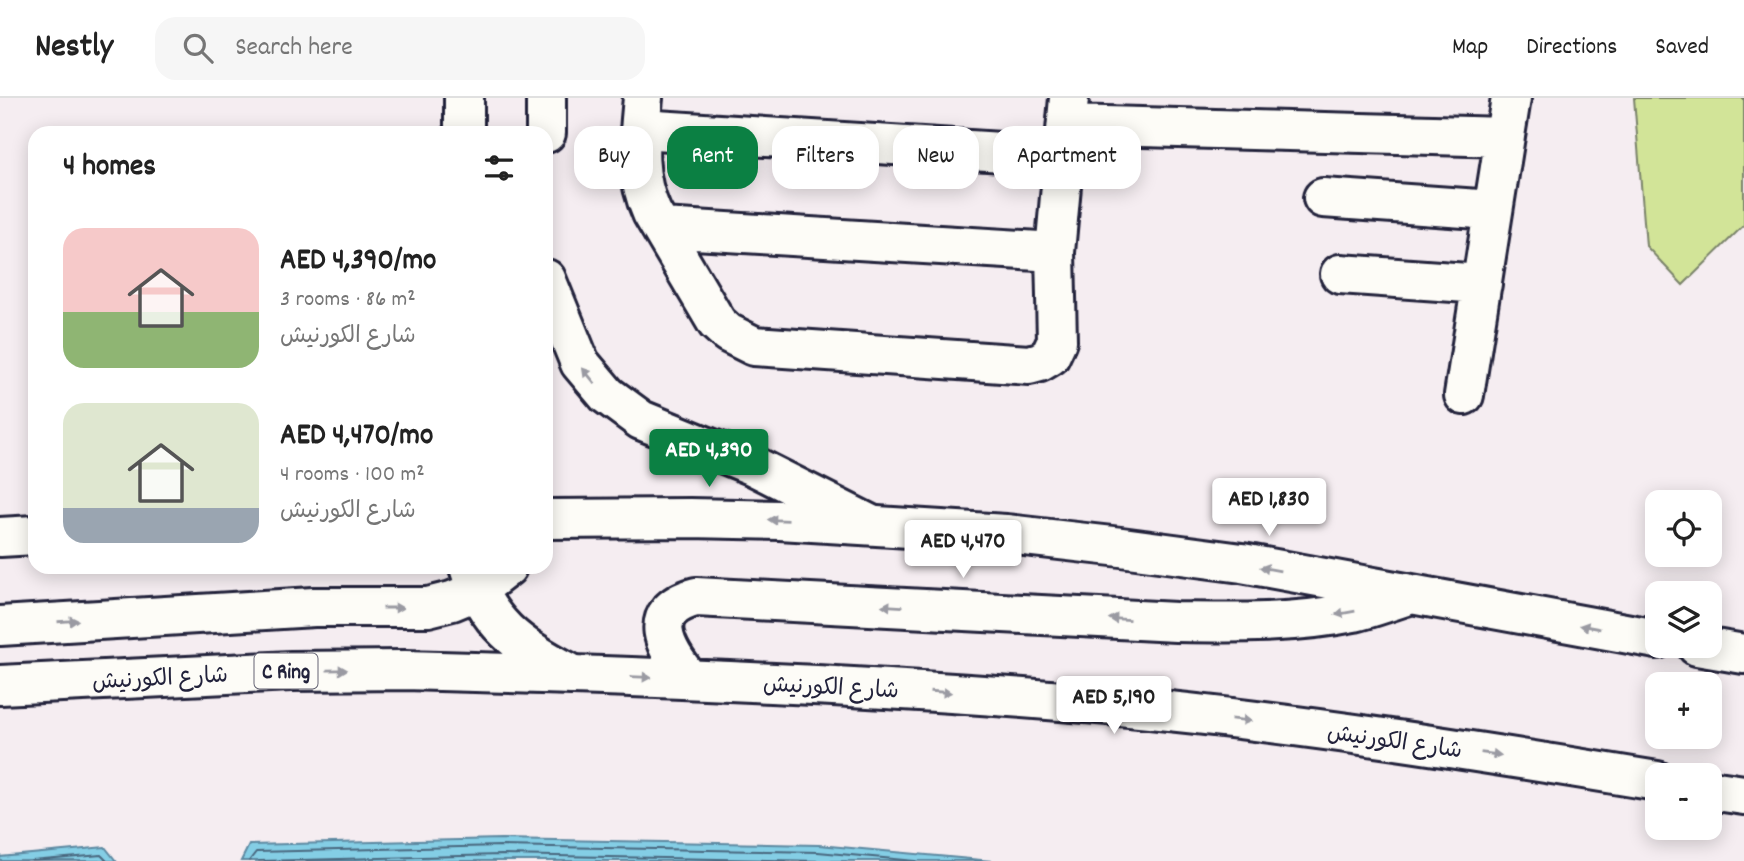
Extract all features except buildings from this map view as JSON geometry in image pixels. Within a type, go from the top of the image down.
[{"type":"main road","points":[[464,98],[464,126]]},
{"type":"main road","points":[[545,98],[545,126]]},
{"type":"main road","points":[[1464,395],[1511,98]]},
{"type":"main road","points":[[1061,189],[1055,252],[1057,341],[1050,356],[1040,362],[1029,365],[754,346],[728,333],[717,323],[652,213],[638,169],[641,114],[1067,126]]},
{"type":"main road","points":[[1141,128],[1505,137]]},
{"type":"main road","points":[[1323,198],[1493,210]]},
{"type":"main road","points":[[662,228],[1055,252]]},
{"type":"main road","points":[[1340,274],[1482,284]]},
{"type":"main road","points":[[553,296],[580,363],[607,395],[641,420],[754,466],[871,526]]},
{"type":"main road","points":[[553,519],[690,518],[1006,534],[1242,564],[1645,637]]},
{"type":"main road","points":[[0,537],[28,536]]},
{"type":"main road","points":[[0,626],[314,607],[428,607],[452,601],[473,579],[491,614],[509,635],[529,650],[573,675]]},
{"type":"main road","points":[[689,679],[673,660],[662,634],[664,620],[670,610],[681,601],[696,597],[1176,622],[1242,623],[1303,620],[1356,612],[1411,594]]},
{"type":"main road","points":[[1722,650],[1744,654]]},
{"type":"main road","name":"شارع الكورنيش","points":[[0,685],[291,671],[405,670],[786,682],[1109,705],[1303,727],[1645,779]]},
{"type":"main road","points":[[1722,792],[1744,795]]},
{"type":"green space","points":[[1634,98],[1744,98],[1744,225],[1683,285],[1646,246]]},
{"type":"water","points":[[501,839],[819,845],[992,861],[241,861],[249,845]]},
{"type":"water","points":[[105,847],[116,861],[0,861],[0,857]]}]
